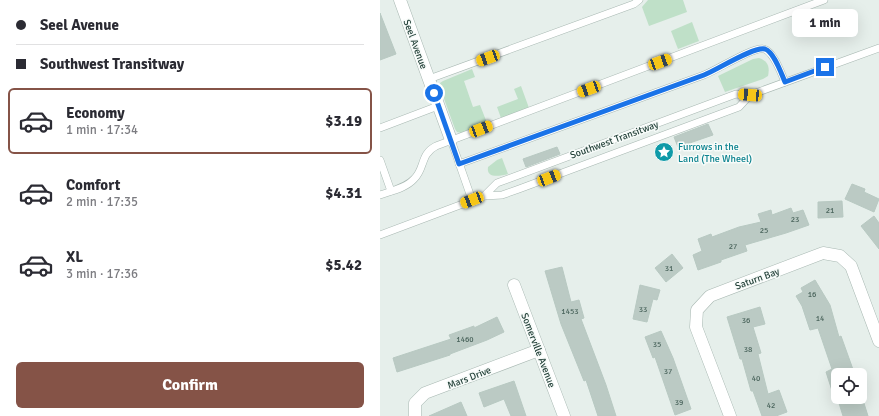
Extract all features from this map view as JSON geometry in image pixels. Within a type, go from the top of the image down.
[{"type":"street","name":"Seel Avenue","points":[[400,0],[450,140]]},
{"type":"street","name":"Saturn Bay","points":[[730,416],[696,326],[697,310],[710,296],[823,254],[840,256],[851,266],[879,341]]},
{"type":"street","name":"Somerville Avenue","points":[[514,285],[564,416]]},
{"type":"street","name":"Mars Drive","points":[[415,416],[415,403],[425,393],[539,350]]},
{"type":"lane","points":[[429,79],[634,4],[639,0]]},
{"type":"lane","points":[[380,195],[407,185],[414,180],[420,171],[424,156],[429,150],[450,140],[824,0]]},
{"type":"lane","name":"Southwest Transitway","points":[[484,196],[497,183],[736,94],[750,95],[879,48]]},
{"type":"lane","points":[[459,164],[713,71],[756,49],[765,49],[770,53],[775,60],[785,82]]},
{"type":"lane","name":"Southwest Transitway","points":[[380,235],[484,196],[502,195],[519,189],[739,107],[750,95]]},
{"type":"lane","points":[[380,128],[438,106]]},
{"type":"lane","name":"Seel Avenue","points":[[450,140],[472,200]]},
{"type":"lane","points":[[380,160],[391,191]]},
{"type":"green space","points":[[648,0],[683,0],[687,12],[649,26],[642,7]]},
{"type":"green space","points":[[692,22],[699,41],[678,49],[671,31]]},
{"type":"green space","points":[[759,58],[768,65],[768,76],[725,92],[718,76],[753,59]]},
{"type":"green space","points":[[472,69],[475,77],[464,81],[473,107],[480,105],[487,123],[461,133],[457,132],[455,129],[439,85],[443,81]]},
{"type":"green space","points":[[521,86],[529,108],[501,118],[497,107],[518,99],[514,89]]},
{"type":"green space","points":[[502,158],[508,174],[491,175],[488,171],[488,167]]},
{"type":"building","points":[[380,13],[396,54],[380,60]]},
{"type":"building","points":[[708,124],[713,135],[678,147],[674,137]]},
{"type":"building","points":[[557,147],[560,154],[526,167],[523,159]]},
{"type":"building","points":[[852,184],[865,189],[864,192],[879,199],[874,212],[845,199]]},
{"type":"building","points":[[842,201],[843,217],[818,218],[818,202]]},
{"type":"building","points":[[791,208],[793,213],[803,210],[809,225],[745,245],[747,251],[698,270],[693,255],[702,251],[698,239],[711,234],[712,237],[739,227],[761,222],[758,214],[771,210],[772,215]]},
{"type":"building","points":[[874,216],[879,223],[879,249],[861,226]]},
{"type":"building","points":[[672,254],[683,268],[666,282],[655,268]]},
{"type":"building","points":[[562,267],[571,302],[579,300],[584,318],[581,319],[616,416],[598,416],[586,380],[584,381],[561,324],[545,271]]},
{"type":"building","points":[[815,280],[830,305],[839,337],[841,336],[852,368],[832,368],[818,328],[810,330],[802,306],[796,296],[803,292],[801,288]]},
{"type":"building","points":[[640,285],[660,290],[657,300],[653,299],[647,322],[633,319]]},
{"type":"building","points":[[760,307],[765,324],[753,327],[761,353],[758,354],[768,394],[779,390],[787,412],[776,416],[762,416],[753,391],[751,391],[742,359],[740,359],[727,317]]},
{"type":"building","points":[[497,317],[504,332],[450,355],[397,372],[393,358],[451,339],[449,335],[474,326],[474,328]]},
{"type":"building","points":[[661,331],[673,358],[691,409],[675,415],[655,357],[653,358],[645,337]]},
{"type":"building","points":[[831,370],[831,388],[826,372]]},
{"type":"building","points":[[514,381],[526,416],[511,416],[504,399],[484,407],[479,393]]},
{"type":"building","points":[[461,402],[467,416],[429,416]]},
{"type":"building","points":[[839,404],[864,404],[868,416],[843,416]]},
{"type":"place","name":"Furrows in the Land (The Wheel)","points":[[664,152]]},
{"type":"route","points":[[434,93],[459,164],[713,71],[756,49],[765,49],[770,53],[775,60],[785,82],[825,67]]}]
